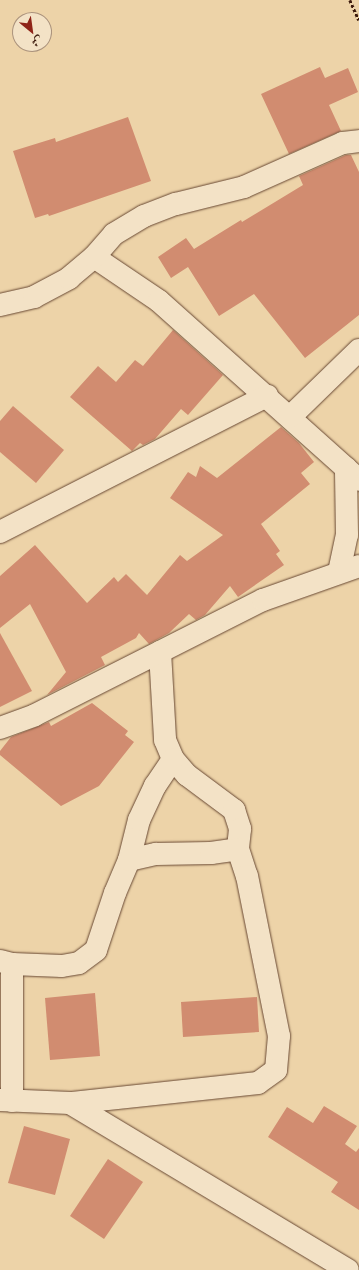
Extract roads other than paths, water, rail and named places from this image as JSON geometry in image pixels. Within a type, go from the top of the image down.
[{"type":"street","points":[[0,305],[34,297],[69,278],[94,257],[114,234],[144,216],[176,204],[244,188],[343,143],[359,141]]},
{"type":"street","points":[[0,728],[35,715],[263,600],[349,569],[348,535],[352,474],[267,396],[158,301],[94,257]]},
{"type":"street","points":[[290,417],[359,350]]},
{"type":"street","points":[[0,532],[267,396]]},
{"type":"street","points":[[160,652],[165,740],[173,759],[187,775],[234,810],[240,828],[238,849],[247,876],[279,1036],[276,1070],[258,1083],[70,1103],[6,1100],[6,962],[62,966],[79,963],[96,950],[114,893],[129,860],[139,820],[155,786],[173,759]]},
{"type":"street","points":[[129,860],[156,854],[211,853],[238,849]]},
{"type":"street","points":[[70,1103],[348,1270]]}]
